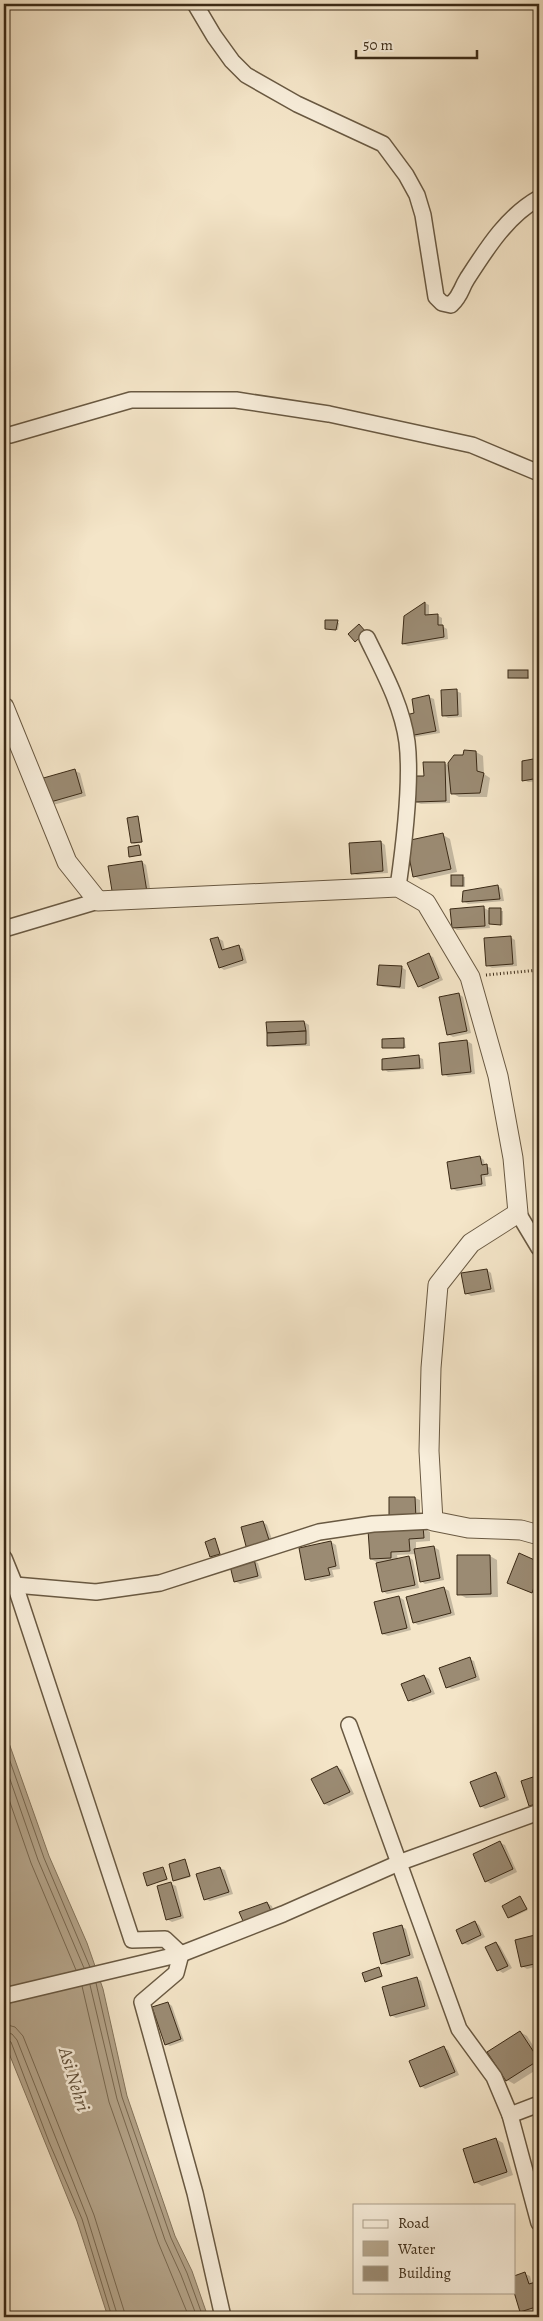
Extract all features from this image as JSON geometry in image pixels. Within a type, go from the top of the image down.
[{"type":"street","points":[[195,4],[214,36],[232,61],[246,75],[297,104],[383,144],[406,175],[417,195],[423,215],[436,297],[442,303],[451,305],[461,295],[466,282],[513,216],[539,198]]},
{"type":"street","points":[[4,435],[131,400],[236,400],[329,414],[472,445],[539,473]]},
{"type":"street","points":[[368,638],[398,707],[406,742],[407,798],[398,887]]},
{"type":"street","points":[[4,707],[67,862],[98,901]]},
{"type":"street","points":[[4,929],[98,901],[398,887],[426,903],[470,977],[498,1076],[513,1158],[518,1214],[539,1248]]},
{"type":"street","points":[[433,1521],[429,1451],[431,1368],[438,1285],[471,1242],[518,1214]]},
{"type":"street","points":[[15,1585],[96,1592],[160,1583],[319,1532],[374,1524],[433,1521],[468,1528],[521,1530],[539,1535]]},
{"type":"street","points":[[4,1558],[15,1585],[132,1940],[165,1939],[181,1954]]},
{"type":"street","points":[[349,1725],[401,1862],[459,2029],[494,2077],[510,2115],[539,2223]]},
{"type":"street","points":[[4,1996],[181,1954],[282,1914],[401,1862],[539,1812]]},
{"type":"street","points":[[181,1954],[176,1973],[142,2002],[195,2193],[223,2317]]},
{"type":"street","points":[[510,2115],[539,2104]]},
{"type":"path","points":[[470,977],[539,970]]},
{"type":"water","name":"Asi Nehri","points":[[4,1729],[49,1856],[87,1943],[103,1989],[127,2096],[175,2236],[192,2271],[208,2317],[108,2317],[77,2221],[8,2051],[4,2031]]},
{"type":"building","points":[[425,602],[425,615],[438,614],[438,625],[443,625],[444,637],[402,644],[404,616]]},
{"type":"building","points":[[325,620],[338,620],[336,630],[325,629]]},
{"type":"building","points":[[359,624],[366,632],[355,642],[348,634]]},
{"type":"building","points":[[508,670],[528,670],[528,678],[508,678]]},
{"type":"building","points":[[457,689],[458,715],[442,716],[441,690]]},
{"type":"building","points":[[429,695],[436,731],[409,736],[406,715],[414,713],[412,699]]},
{"type":"building","points":[[464,750],[476,751],[477,771],[484,773],[480,793],[451,794],[448,763],[454,755],[463,755]]},
{"type":"building","points":[[539,758],[539,778],[522,781],[522,761]]},
{"type":"building","points":[[423,762],[445,762],[446,801],[415,802],[414,776],[424,776]]},
{"type":"building","points":[[75,769],[82,793],[47,803],[40,779]]},
{"type":"building","points":[[138,816],[142,842],[131,843],[127,818]]},
{"type":"building","points":[[443,833],[451,869],[413,877],[406,841]]},
{"type":"building","points":[[381,841],[383,871],[351,874],[349,843]]},
{"type":"building","points":[[139,845],[141,855],[129,857],[128,847]]},
{"type":"building","points":[[142,861],[147,892],[113,897],[108,866]]},
{"type":"building","points":[[451,875],[463,875],[463,886],[451,886]]},
{"type":"building","points":[[498,885],[500,899],[462,902],[463,891]]},
{"type":"building","points":[[484,906],[485,926],[452,928],[450,909]]},
{"type":"building","points":[[489,908],[501,908],[501,925],[489,924]]},
{"type":"building","points":[[511,936],[513,964],[486,966],[484,938]]},
{"type":"building","points":[[218,937],[222,950],[239,945],[243,960],[219,968],[210,939]]},
{"type":"building","points":[[429,953],[439,978],[418,987],[407,963]]},
{"type":"building","points":[[379,965],[402,966],[400,987],[377,985]]},
{"type":"building","points":[[459,993],[467,1031],[447,1035],[439,997]]},
{"type":"building","points":[[304,1021],[306,1031],[267,1033],[266,1022]]},
{"type":"building","points":[[306,1031],[306,1044],[267,1046],[267,1033]]},
{"type":"building","points":[[404,1038],[404,1048],[382,1048],[382,1039]]},
{"type":"building","points":[[467,1040],[471,1072],[442,1075],[439,1043]]},
{"type":"building","points":[[419,1055],[420,1068],[382,1070],[382,1059]]},
{"type":"building","points":[[536,1126],[539,1126],[539,1142],[538,1142]]},
{"type":"building","points":[[480,1156],[482,1165],[487,1164],[488,1174],[481,1175],[482,1184],[451,1189],[447,1162]]},
{"type":"building","points":[[487,1269],[491,1289],[465,1294],[461,1273]]},
{"type":"building","points":[[389,1497],[415,1497],[416,1519],[389,1519]]},
{"type":"building","points":[[263,1521],[270,1543],[247,1550],[241,1527]]},
{"type":"building","points":[[423,1526],[424,1538],[409,1539],[410,1551],[391,1552],[391,1558],[370,1559],[368,1530]]},
{"type":"building","points":[[215,1538],[220,1554],[210,1557],[205,1542]]},
{"type":"building","points":[[331,1541],[336,1566],[328,1568],[330,1575],[305,1580],[299,1548]]},
{"type":"building","points":[[434,1546],[440,1578],[420,1582],[414,1549]]},
{"type":"building","points":[[519,1553],[539,1562],[539,1574],[532,1593],[507,1583]]},
{"type":"building","points":[[457,1555],[490,1555],[491,1594],[457,1595]]},
{"type":"building","points":[[409,1556],[415,1585],[382,1592],[376,1563]]},
{"type":"building","points":[[254,1559],[258,1576],[234,1582],[230,1566]]},
{"type":"building","points":[[444,1587],[451,1613],[413,1623],[406,1597]]},
{"type":"building","points":[[399,1596],[407,1628],[382,1634],[374,1602]]},
{"type":"building","points":[[470,1657],[476,1677],[446,1688],[439,1668]]},
{"type":"building","points":[[424,1675],[431,1692],[408,1701],[401,1684]]},
{"type":"building","points":[[337,1766],[350,1792],[324,1804],[311,1779]]},
{"type":"building","points":[[496,1772],[505,1797],[480,1807],[470,1782]]},
{"type":"building","points":[[539,1775],[539,1803],[529,1806],[521,1781]]},
{"type":"building","points":[[500,1841],[513,1869],[485,1882],[473,1854]]},
{"type":"building","points":[[185,1859],[190,1876],[173,1881],[169,1864]]},
{"type":"building","points":[[163,1867],[167,1879],[147,1886],[143,1873]]},
{"type":"building","points":[[220,1867],[229,1892],[204,1900],[196,1874]]},
{"type":"building","points":[[171,1882],[181,1916],[166,1920],[157,1886]]},
{"type":"building","points":[[520,1896],[527,1909],[508,1918],[502,1906]]},
{"type":"building","points":[[267,1902],[271,1911],[243,1921],[239,1912]]},
{"type":"building","points":[[475,1921],[481,1935],[462,1944],[456,1930]]},
{"type":"building","points":[[402,1925],[410,1955],[381,1964],[373,1933]]},
{"type":"building","points":[[539,1934],[539,1963],[521,1967],[515,1940]]},
{"type":"building","points":[[496,1942],[508,1966],[497,1971],[485,1947]]},
{"type":"building","points":[[379,1967],[382,1976],[365,1982],[362,1973]]},
{"type":"building","points":[[417,1977],[425,2006],[390,2016],[382,1987]]},
{"type":"building","points":[[168,2002],[181,2039],[165,2045],[152,2007]]},
{"type":"building","points":[[520,2031],[539,2060],[506,2081],[487,2052]]},
{"type":"building","points":[[444,2046],[455,2072],[420,2087],[409,2061]]},
{"type":"building","points":[[496,2138],[507,2172],[474,2183],[463,2149]]},
{"type":"building","points":[[525,2272],[529,2284],[539,2281],[539,2306],[520,2312],[515,2294],[516,2275]]}]
